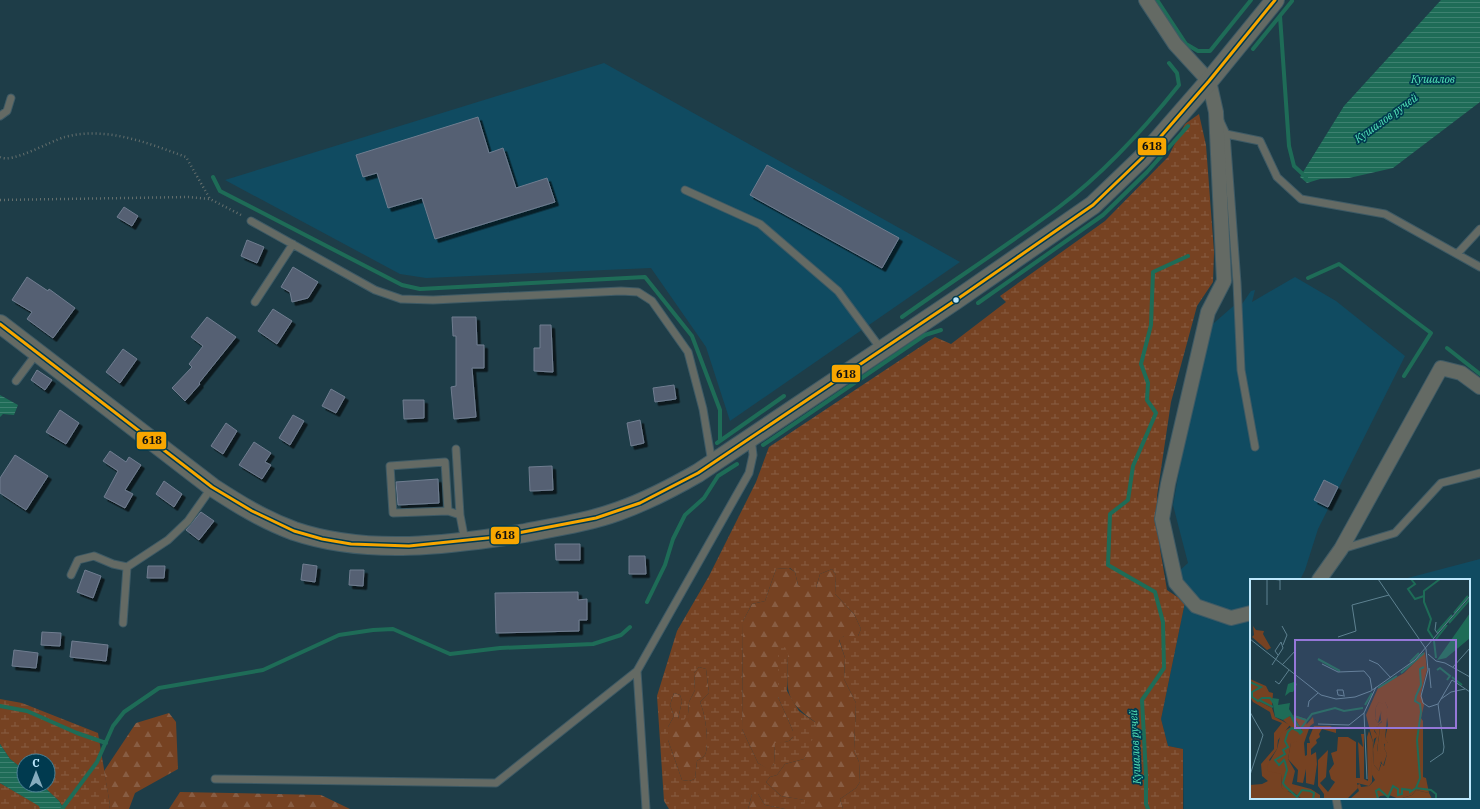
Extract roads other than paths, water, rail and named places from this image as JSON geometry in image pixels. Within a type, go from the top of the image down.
[{"type":"street","points":[[1146,0],[1175,44],[1209,81],[1216,112],[1224,281],[1208,312],[1168,484],[1162,519],[1170,563],[1176,583],[1196,606],[1231,618],[1250,613]]},
{"type":"street","points":[[0,324],[212,487],[244,508],[269,521],[296,531],[324,538],[382,545],[414,546],[465,541],[554,528],[618,511],[672,488],[751,438],[882,351],[1093,205],[1142,158],[1209,81],[1275,0]]},
{"type":"street","points":[[1320,579],[1341,549],[1442,368],[1461,373],[1480,387]]},
{"type":"lane","points":[[0,116],[7,111],[11,98]]},
{"type":"lane","points":[[1216,112],[1226,134],[1238,283],[1241,370],[1255,447]]},
{"type":"lane","points":[[1226,134],[1260,141],[1277,177],[1301,199],[1385,214],[1480,267]]},
{"type":"lane","points":[[685,190],[760,224],[838,291],[882,351]]},
{"type":"lane","points":[[250,221],[375,290],[401,299],[433,300],[613,291],[638,292],[652,301],[688,352],[703,409],[712,463]]},
{"type":"lane","points":[[1457,254],[1480,229]]},
{"type":"lane","points":[[256,302],[293,244]]},
{"type":"lane","points":[[16,381],[37,353]]},
{"type":"lane","points":[[215,779],[496,783],[637,671],[749,473],[753,455],[751,438]]},
{"type":"lane","points":[[456,449],[460,515],[465,541]]},
{"type":"lane","points":[[448,511],[445,462],[390,466],[393,513],[448,511],[460,515]]},
{"type":"lane","points":[[1341,549],[1395,533],[1441,483],[1480,473]]},
{"type":"lane","points":[[71,575],[78,560],[94,556],[114,564],[127,567],[168,540],[188,521],[212,487]]},
{"type":"lane","points":[[124,623],[127,567]]},
{"type":"lane","points":[[637,671],[646,809]]},
{"type":"lane","points":[[1336,799],[1338,809]]},
{"type":"water","name":"Кушалов","points":[[1441,0],[1480,0],[1480,102],[1393,168],[1349,178],[1320,179],[1307,183],[1300,177],[1344,106]]},
{"type":"water","points":[[0,395],[18,405],[14,415],[3,414],[0,417]]},
{"type":"water","points":[[0,744],[10,759],[16,764],[16,792],[0,783]]},
{"type":"water","points":[[17,793],[50,793],[59,801],[64,809],[40,809],[39,806]]},
{"type":"waterway","points":[[1157,0],[1186,44],[1198,51],[1210,51],[1251,0]]},
{"type":"waterway","points":[[1253,49],[1292,1]]},
{"type":"waterway","points":[[1280,16],[1289,146],[1294,166],[1306,177]]},
{"type":"waterway","points":[[902,317],[1059,207],[1108,165],[1138,134],[1179,85],[1177,73],[1169,63]]},
{"type":"waterway","points":[[978,303],[1103,215],[1147,172],[1188,126]]},
{"type":"waterway","points":[[213,177],[220,191],[402,285],[420,289],[645,277],[692,336],[720,410],[720,441]]},
{"type":"waterway","name":"Кушалов ручей","points":[[1148,809],[1146,804],[1142,700],[1164,668],[1163,622],[1155,592],[1108,565],[1110,514],[1128,500],[1133,466],[1156,413],[1147,400],[1148,383],[1141,364],[1151,325],[1153,272],[1188,256]]},
{"type":"waterway","points":[[1308,278],[1339,264],[1431,333],[1404,376]]},
{"type":"waterway","points":[[763,445],[925,335],[941,330]]},
{"type":"waterway","points":[[1447,348],[1480,374]]},
{"type":"waterway","points":[[717,443],[784,396]]},
{"type":"waterway","points":[[647,602],[665,565],[673,539],[685,515],[704,498],[718,476],[737,464]]},
{"type":"waterway","points":[[62,809],[97,762],[113,726],[124,712],[159,688],[263,670],[339,635],[373,630],[393,629],[450,654],[500,648],[593,644],[621,635],[630,627]]},
{"type":"waterway","points":[[0,706],[27,711],[77,733],[106,743]]}]
